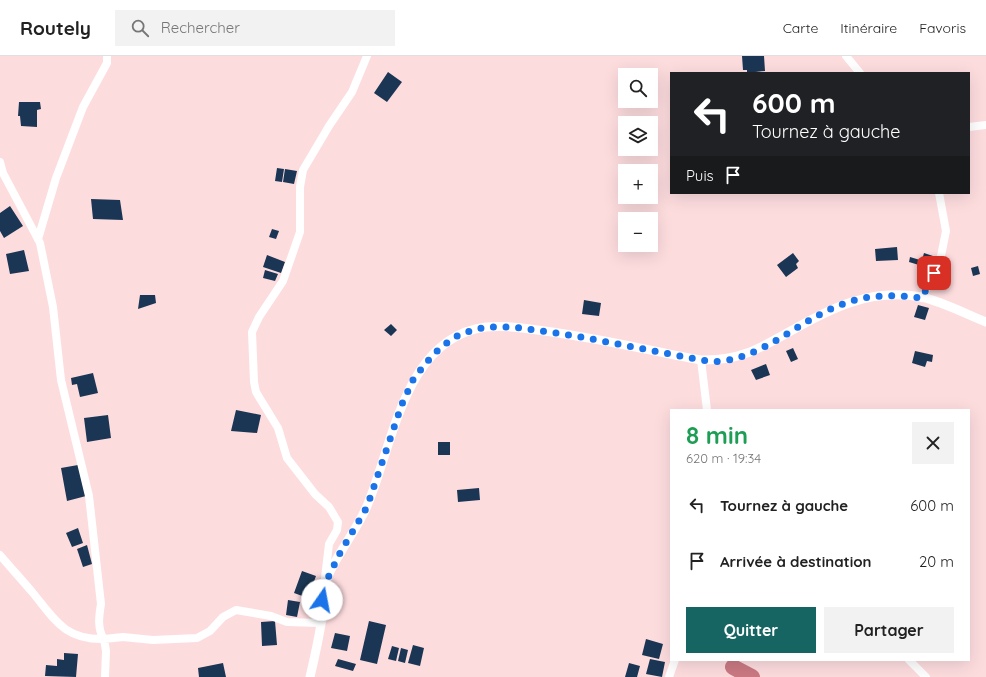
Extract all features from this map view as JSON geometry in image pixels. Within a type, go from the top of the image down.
[{"type":"street","points":[[38,239],[56,178],[83,107],[107,63],[106,56]]},
{"type":"street","points":[[310,677],[321,623],[323,588],[329,544],[337,530],[338,522],[329,507],[315,494],[288,458],[278,428],[256,392],[254,382],[252,332],[259,317],[283,281],[300,232],[300,187],[303,170],[318,142],[352,92],[367,56]]},
{"type":"street","points":[[846,56],[859,72]]},
{"type":"street","points":[[970,127],[986,125]]},
{"type":"street","points":[[0,162],[2,174],[38,239],[53,307],[61,380],[89,496],[101,604],[100,634],[104,639],[106,651],[105,677]]},
{"type":"street","points":[[922,298],[940,261],[946,231],[939,194]]},
{"type":"street","points":[[323,588],[340,553],[367,507],[402,404],[413,380],[425,364],[441,347],[460,334],[485,327],[514,327],[576,336],[701,360],[722,361],[742,356],[775,340],[827,311],[849,302],[883,296],[902,295],[922,298],[986,322]]},
{"type":"street","points":[[701,360],[707,409]]},
{"type":"street","points":[[0,555],[55,622],[72,634],[87,638],[104,639],[123,637],[153,640],[197,638],[210,631],[223,617],[236,610],[271,616],[287,622],[321,623]]},
{"type":"street","points":[[669,677],[675,661]]},
{"type":"street","points":[[910,661],[926,677]]},
{"type":"building","points":[[742,56],[764,56],[765,71],[747,72],[747,70],[743,70]]},
{"type":"building","points":[[388,72],[402,82],[387,102],[374,93]]},
{"type":"building","points":[[19,102],[40,102],[41,109],[37,110],[37,127],[21,126],[20,116],[18,116]]},
{"type":"building","points":[[277,168],[284,169],[282,182],[275,181]]},
{"type":"building","points":[[285,169],[297,171],[294,184],[283,182]]},
{"type":"building","points":[[91,199],[120,200],[123,220],[93,219]]},
{"type":"building","points":[[10,206],[23,226],[4,238],[0,231],[0,213]]},
{"type":"building","points":[[272,229],[279,231],[276,239],[269,237]]},
{"type":"building","points":[[897,247],[898,260],[876,261],[875,249]]},
{"type":"building","points":[[24,250],[29,271],[10,274],[6,254]]},
{"type":"building","points":[[793,253],[799,261],[796,264],[798,268],[786,277],[777,265]]},
{"type":"building","points":[[924,253],[933,256],[929,270],[920,267]]},
{"type":"building","points":[[267,255],[285,262],[281,273],[263,267]]},
{"type":"building","points":[[910,257],[920,260],[919,265],[909,262]]},
{"type":"building","points":[[978,266],[980,274],[973,276],[971,268]]},
{"type":"building","points":[[265,270],[278,274],[275,281],[263,278]]},
{"type":"building","points":[[140,295],[155,295],[156,303],[138,309]]},
{"type":"building","points":[[584,300],[601,303],[599,316],[582,314]]},
{"type":"building","points":[[918,305],[929,308],[925,320],[914,317]]},
{"type":"building","points":[[391,324],[397,330],[391,336],[384,330]]},
{"type":"building","points":[[793,348],[798,359],[791,362],[786,351]]},
{"type":"building","points":[[915,351],[933,355],[932,362],[927,361],[925,367],[912,363]]},
{"type":"building","points":[[766,364],[770,375],[756,380],[751,370]]},
{"type":"building","points":[[93,373],[98,393],[80,397],[77,384],[72,385],[71,378]]},
{"type":"building","points":[[236,410],[261,415],[257,433],[231,431]]},
{"type":"building","points":[[108,415],[111,438],[87,442],[84,418]]},
{"type":"building","points":[[438,442],[450,442],[450,455],[438,455]]},
{"type":"building","points":[[78,465],[86,496],[67,501],[61,468]]},
{"type":"building","points":[[479,488],[480,500],[458,502],[457,490]]},
{"type":"building","points":[[78,528],[83,543],[72,547],[66,533]]},
{"type":"building","points":[[87,545],[92,564],[83,567],[77,549]]},
{"type":"building","points":[[302,571],[316,576],[308,598],[294,593]]},
{"type":"building","points":[[288,600],[300,602],[297,617],[286,615]]},
{"type":"building","points":[[275,621],[277,645],[262,646],[261,622]]},
{"type":"building","points":[[369,621],[386,625],[377,664],[360,660]]},
{"type":"building","points":[[335,633],[350,636],[347,651],[331,648]]},
{"type":"building","points":[[646,639],[663,644],[659,659],[642,655]]},
{"type":"building","points":[[413,645],[424,648],[420,666],[408,663]]},
{"type":"building","points":[[392,646],[399,648],[396,661],[388,659]]},
{"type":"building","points":[[401,648],[408,650],[405,663],[398,661]]},
{"type":"building","points":[[64,653],[78,654],[76,677],[45,676],[46,665],[57,666],[57,659],[64,660]]},
{"type":"building","points":[[338,659],[356,664],[353,671],[335,666]]},
{"type":"building","points":[[650,659],[665,662],[662,677],[646,674]]},
{"type":"building","points":[[223,663],[226,677],[199,677],[198,668]]},
{"type":"building","points":[[629,663],[640,666],[637,677],[625,677]]},
{"type":"waterway","points":[[733,667],[752,677]]},
{"type":"route","points":[[322,600],[323,588],[340,553],[367,507],[402,404],[413,380],[425,364],[441,347],[460,334],[485,327],[514,327],[576,336],[701,360],[722,361],[742,356],[775,340],[827,311],[849,302],[864,298],[883,296],[902,295],[922,298],[934,273]]}]
